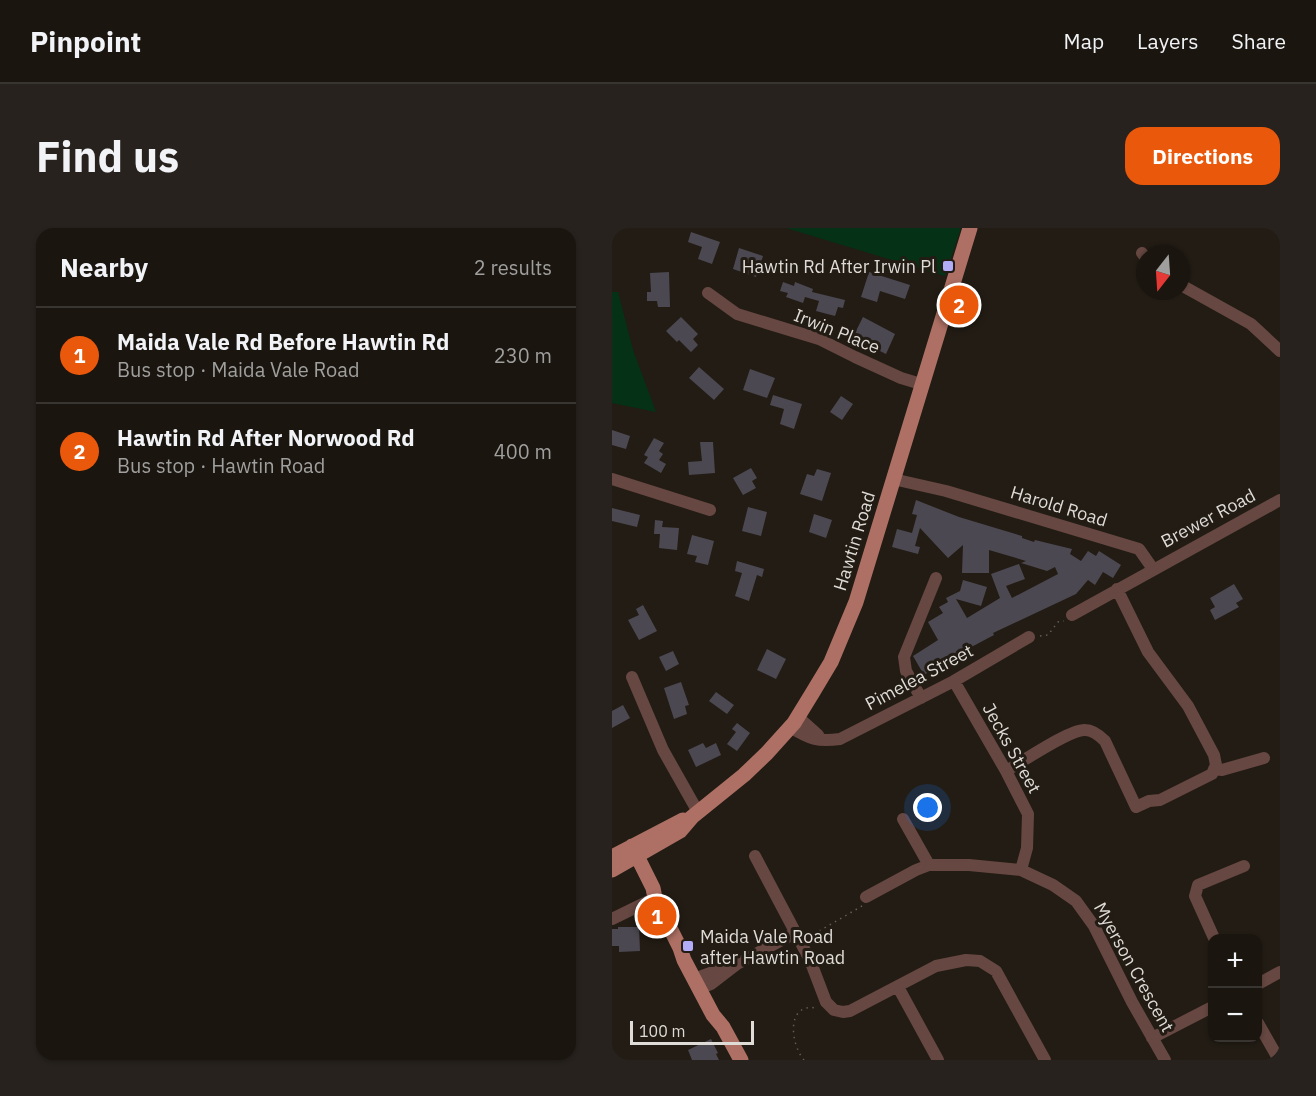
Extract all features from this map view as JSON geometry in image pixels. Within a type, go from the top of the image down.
[{"type":"main road","name":"Hawtin Road","points":[[612,870],[627,854],[675,823],[695,815],[744,775],[794,722],[831,662],[856,602],[970,228]]},
{"type":"main road","points":[[627,854],[647,891],[655,898],[700,982],[713,1015],[723,1026],[741,1060]]},
{"type":"street","points":[[1190,290],[1251,324],[1280,351]]},
{"type":"street","name":"Irwin Place","points":[[708,293],[736,314],[819,339],[882,370],[921,384]]},
{"type":"street","name":"Harold Road","points":[[894,474],[944,487],[946,491],[1139,549],[1153,569]]},
{"type":"street","points":[[612,479],[710,510]]},
{"type":"street","name":"Brewer Road","points":[[1072,615],[1280,500]]},
{"type":"street","points":[[921,698],[906,671],[904,657],[936,578]]},
{"type":"street","points":[[1006,771],[1072,733],[1086,729],[1097,733],[1105,741],[1136,807],[1149,801],[1160,800],[1212,774],[1216,765],[1214,755],[1188,706],[1148,652],[1118,589]]},
{"type":"street","name":"Pimelea Street","points":[[794,722],[818,735],[822,741],[840,739],[954,681],[1029,637]]},
{"type":"street","points":[[632,677],[663,750],[695,815]]},
{"type":"street","name":"Jecks Street","points":[[954,681],[1028,814],[1027,849],[1021,870]]},
{"type":"street","points":[[1214,769],[1222,770],[1264,758]]},
{"type":"street","points":[[903,819],[929,865]]},
{"type":"street","points":[[755,856],[810,960],[826,1002],[834,1010],[850,1011],[942,964],[972,960],[986,963],[996,971],[1045,1060]]},
{"type":"street","name":"Myerson Crescent","points":[[866,901],[916,870],[929,865],[969,865],[1021,870],[1053,885],[1076,902],[1094,926],[1132,1002],[1165,1060]]},
{"type":"street","points":[[1212,934],[1195,896],[1198,885],[1244,866]]},
{"type":"street","points":[[612,919],[655,898]]},
{"type":"street","points":[[700,982],[795,933]]},
{"type":"street","points":[[1262,981],[1280,972]]},
{"type":"street","points":[[898,987],[938,1060]]},
{"type":"street","points":[[1152,1038],[1208,1009]]},
{"type":"street","points":[[1262,1031],[1279,1060]]},
{"type":"path","points":[[1029,637],[1048,635],[1058,622],[1062,623],[1072,615]]},
{"type":"path","points":[[807,942],[809,937],[866,901]]},
{"type":"path","points":[[804,1060],[794,1045],[796,1015],[808,1007],[816,1008],[826,1002]]},
{"type":"green space","points":[[786,228],[961,228],[945,276]]},
{"type":"green space","points":[[612,292],[618,292],[633,350],[656,412],[612,403]]},
{"type":"building","points":[[691,232],[720,242],[712,264],[698,259],[702,247],[688,242]]},
{"type":"building","points":[[739,248],[763,256],[756,277],[733,269]]},
{"type":"building","points":[[669,272],[670,307],[658,307],[657,301],[647,301],[647,292],[651,292],[650,273]]},
{"type":"building","points":[[869,272],[910,285],[905,299],[880,291],[877,302],[861,297]]},
{"type":"building","points":[[783,282],[794,286],[795,282],[813,289],[812,292],[845,300],[843,308],[838,307],[835,316],[816,311],[819,301],[805,297],[803,303],[786,297],[788,293],[780,291]]},
{"type":"building","points":[[681,317],[698,334],[693,339],[698,345],[691,352],[666,331]]},
{"type":"building","points":[[863,317],[895,334],[886,354],[866,344],[869,340],[855,333]]},
{"type":"building","points":[[699,367],[724,389],[714,400],[689,378]]},
{"type":"building","points":[[750,369],[775,378],[767,398],[743,390]]},
{"type":"building","points":[[773,395],[802,404],[794,429],[780,424],[784,409],[770,405]]},
{"type":"building","points":[[841,396],[853,404],[842,420],[830,412]]},
{"type":"building","points":[[612,430],[630,436],[626,449],[612,445]]},
{"type":"building","points":[[654,438],[664,443],[659,451],[663,454],[659,460],[666,464],[661,473],[644,463],[648,457],[644,455]]},
{"type":"building","points":[[700,442],[713,442],[715,473],[689,475],[688,462],[702,461]]},
{"type":"building","points":[[751,468],[757,478],[752,481],[756,488],[743,495],[733,478]]},
{"type":"building","points":[[817,469],[831,473],[822,501],[800,494],[807,474],[814,476]]},
{"type":"building","points":[[916,500],[1034,542],[1035,540],[1072,549],[1070,554],[1081,561],[1088,551],[1096,556],[1099,551],[1121,565],[1113,578],[1103,572],[1095,585],[1088,580],[1076,594],[993,633],[994,635],[924,675],[913,656],[938,640],[928,622],[943,613],[939,607],[948,602],[946,598],[960,591],[963,580],[987,587],[981,606],[956,599],[967,618],[1000,598],[991,574],[1019,564],[1025,579],[1006,586],[1012,598],[1058,574],[1055,567],[1047,571],[1021,563],[1026,561],[989,550],[989,573],[962,573],[963,545],[948,558],[920,528],[915,546],[920,547],[918,554],[892,547],[897,529],[912,533],[917,515],[912,514]]},
{"type":"building","points":[[748,507],[767,512],[761,536],[742,531]]},
{"type":"building","points":[[612,508],[640,515],[637,527],[612,521]]},
{"type":"building","points":[[814,514],[832,520],[826,538],[809,532]]},
{"type":"building","points":[[655,520],[663,521],[662,527],[679,528],[677,550],[659,548],[660,534],[654,534]]},
{"type":"building","points":[[692,535],[714,541],[708,565],[695,562],[697,556],[687,554]]},
{"type":"building","points":[[737,561],[764,569],[762,577],[757,575],[749,601],[735,596],[742,573],[735,571]]},
{"type":"building","points":[[1234,584],[1243,599],[1236,603],[1239,607],[1215,620],[1210,610],[1215,607],[1210,598]]},
{"type":"building","points":[[643,605],[657,631],[639,640],[628,620],[639,615],[636,609]]},
{"type":"building","points":[[767,649],[786,659],[776,679],[757,670]]},
{"type":"building","points":[[673,651],[679,664],[666,671],[659,657]]},
{"type":"building","points":[[681,682],[689,705],[685,706],[687,714],[674,719],[664,688]]},
{"type":"building","points":[[716,692],[734,705],[727,714],[709,701]]},
{"type":"building","points":[[623,705],[630,718],[612,728],[612,711]]},
{"type":"building","points":[[737,723],[750,733],[737,751],[727,744],[736,732],[732,729]]},
{"type":"building","points":[[703,743],[706,748],[716,743],[721,755],[696,767],[688,750]]},
{"type":"building","points":[[618,927],[639,927],[640,951],[619,952],[619,946],[612,946],[612,929],[618,929]]},
{"type":"building","points":[[711,1039],[719,1060],[692,1060],[688,1050]]},
{"type":"place","name":"Hawtin Rd After Irwin Pl","points":[[948,266]]},
{"type":"place","name":"Hawtin Rd After Norwood Rd","points":[[959,305]]},
{"type":"place","name":"Maida Vale Rd Before Hawtin Rd","points":[[657,916]]},
{"type":"place","name":"Maida Vale Road after Hawtin Road","points":[[688,946]]}]
